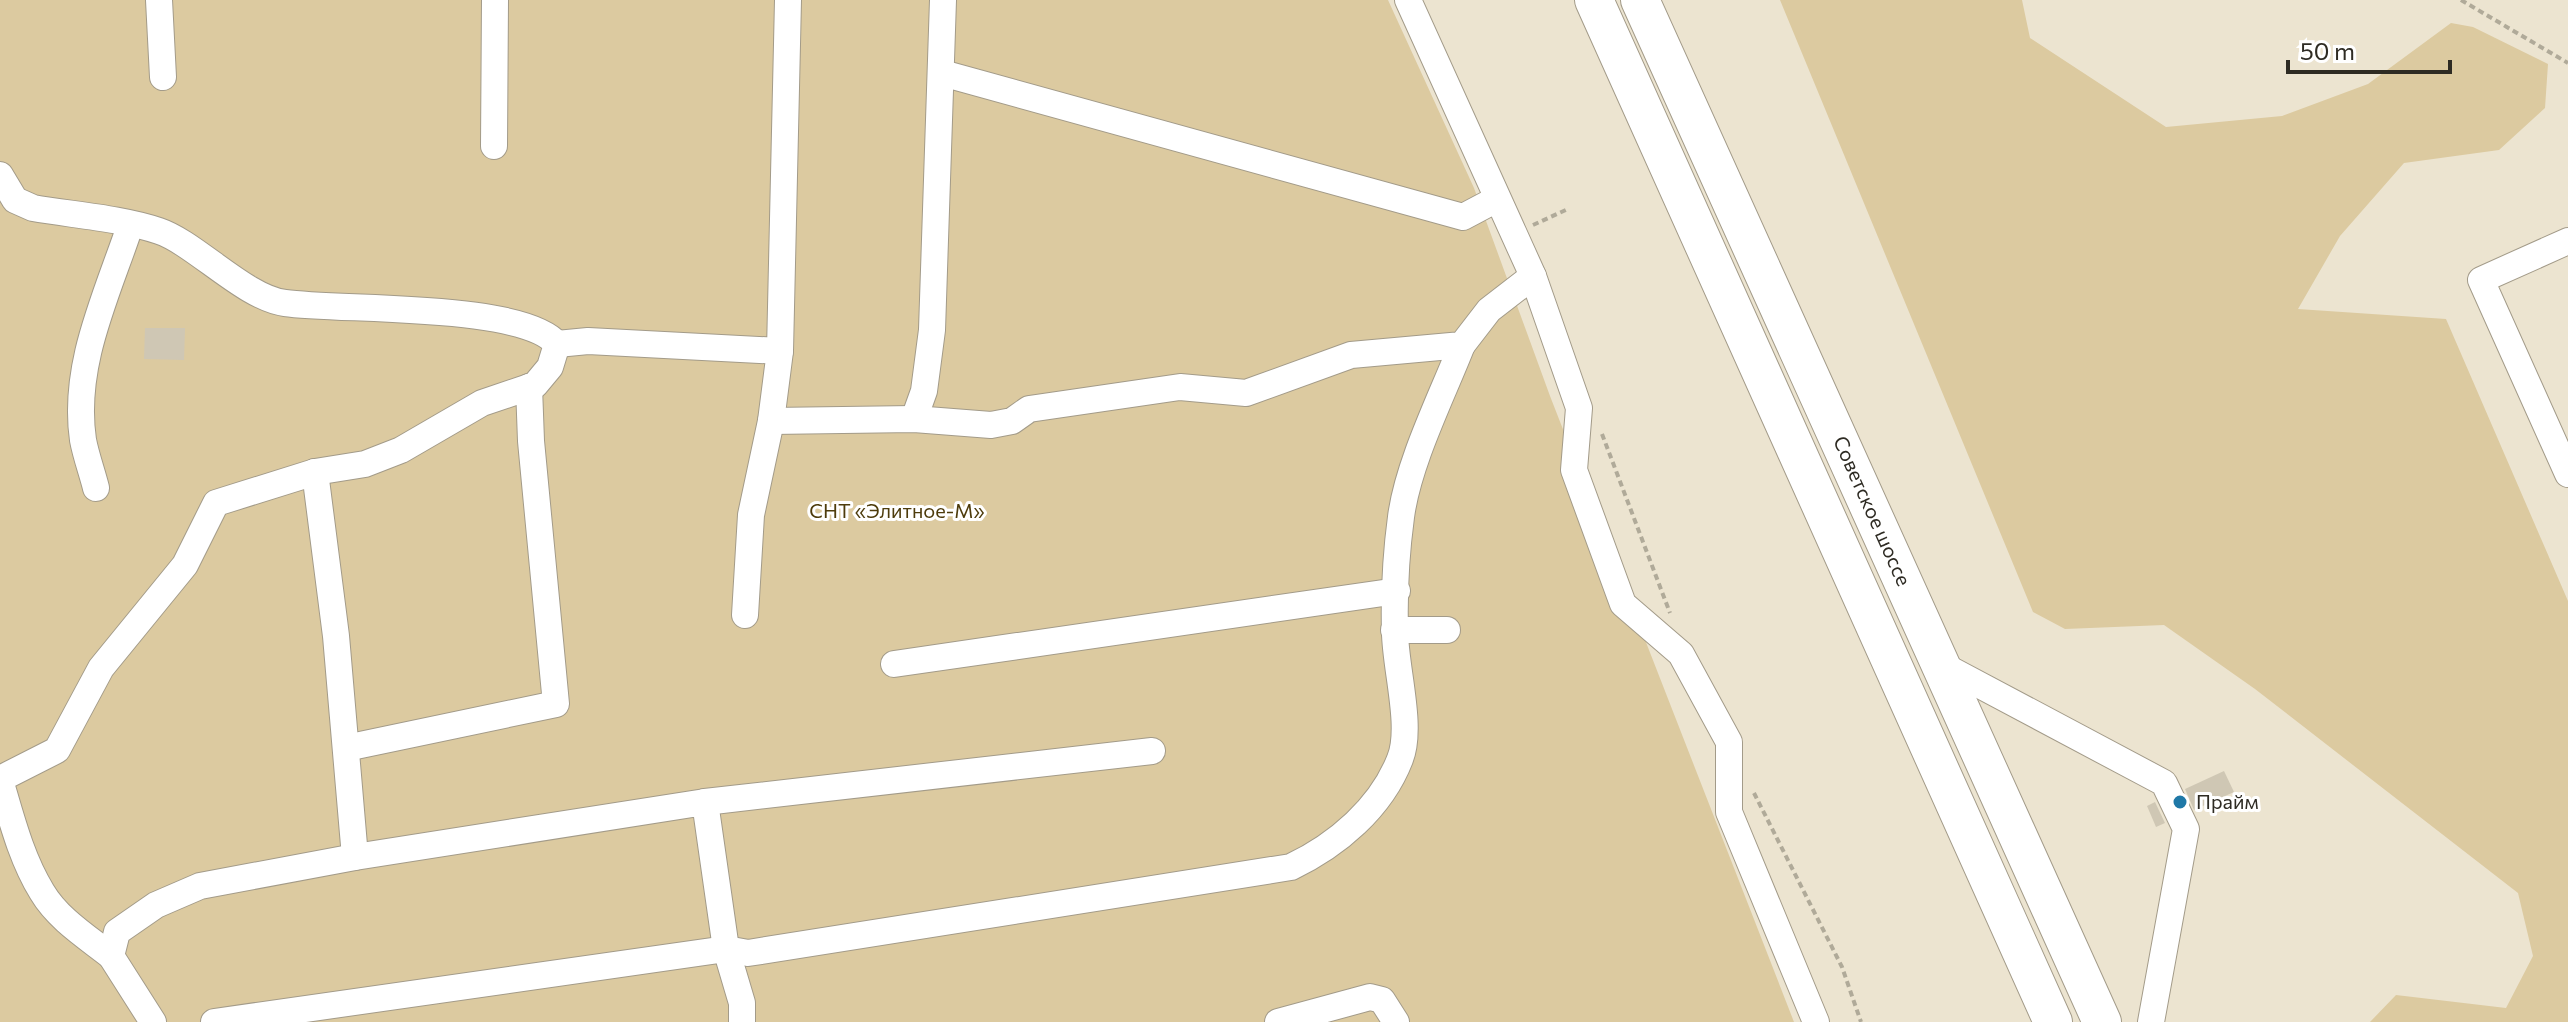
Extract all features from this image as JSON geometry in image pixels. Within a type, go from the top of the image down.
[{"type":"highway","points":[[1594,0],[2053,1022]]},
{"type":"highway","name":"Советское шоссе","points":[[1640,0],[2102,1022]]},
{"type":"street","points":[[159,0],[163,77]]},
{"type":"street","points":[[494,146],[495,0]]},
{"type":"street","points":[[745,615],[751,515],[771,421],[780,351],[788,0]]},
{"type":"street","points":[[914,419],[924,391],[932,330],[943,0]]},
{"type":"street","points":[[1408,0],[1533,276],[1579,408],[1574,470],[1623,604],[1681,654],[1729,742],[1729,812],[1816,1022]]},
{"type":"street","points":[[942,73],[1463,217],[1497,199]]},
{"type":"street","points":[[0,175],[15,200],[33,208],[172,237],[208,264],[280,303],[487,317],[529,325],[547,333],[557,344]]},
{"type":"street","points":[[96,488],[83,442],[81,412],[85,360],[130,226]]},
{"type":"street","points":[[2568,241],[2481,280],[2568,474]]},
{"type":"street","points":[[214,1022],[726,949],[748,953],[995,916],[1291,867],[1304,861],[1353,827],[1384,788],[1401,757],[1404,732],[1394,630],[1401,514],[1426,436],[1462,345],[1489,310],[1533,276]]},
{"type":"street","points":[[557,344],[588,341],[780,351]]},
{"type":"street","points":[[153,1022],[111,956],[64,919],[42,893],[17,837],[0,780],[57,750],[101,668],[185,565],[216,503],[315,472],[365,464],[401,450],[482,403],[535,385],[550,367],[557,344]]},
{"type":"street","points":[[771,421],[914,419],[991,425],[1012,421],[1029,409],[1180,387],[1246,393],[1351,355],[1462,345]]},
{"type":"street","points":[[346,748],[556,704],[529,387]]},
{"type":"street","points":[[315,472],[336,636],[355,857]]},
{"type":"street","points":[[894,664],[1397,591]]},
{"type":"street","points":[[1394,630],[1447,630]]},
{"type":"street","points":[[1942,665],[2164,783],[2186,829],[2151,1022]]},
{"type":"street","points":[[111,956],[117,932],[156,905],[200,886],[355,857],[705,802],[1152,751]]},
{"type":"street","points":[[705,802],[726,949],[742,1003],[742,1022]]},
{"type":"street","points":[[1278,1022],[1370,997],[1382,1000],[1396,1022]]},
{"type":"path","points":[[2461,0],[2568,63]]},
{"type":"path","points":[[1534,225],[1568,209]]},
{"type":"path","points":[[1579,408],[1600,429],[1670,613],[1681,654]]},
{"type":"path","points":[[1750,784],[1842,967],[1861,1022]]},
{"type":"green space","name":"СНТ «Элитное-М»","points":[[0,0],[1388,0],[1474,188],[1550,396],[1794,1022],[0,1022]]},
{"type":"green space","points":[[1780,0],[2022,0],[2030,38],[2166,127],[2282,116],[2368,84],[2451,23],[2473,27],[2548,64],[2545,108],[2499,150],[2404,163],[2340,236],[2298,309],[2446,319],[2568,601],[2568,1022],[2370,1022],[2396,995],[2506,1008],[2533,956],[2518,893],[2255,689],[2164,625],[2065,629],[2033,612]]},
{"type":"building","points":[[145,328],[185,328],[184,360],[144,359]]},
{"type":"building","points":[[2224,771],[2234,792],[2194,810],[2185,789]]},
{"type":"building","points":[[2155,802],[2165,823],[2156,827],[2147,806]]},
{"type":"place","name":"Прайм","points":[[2180,802]]}]
